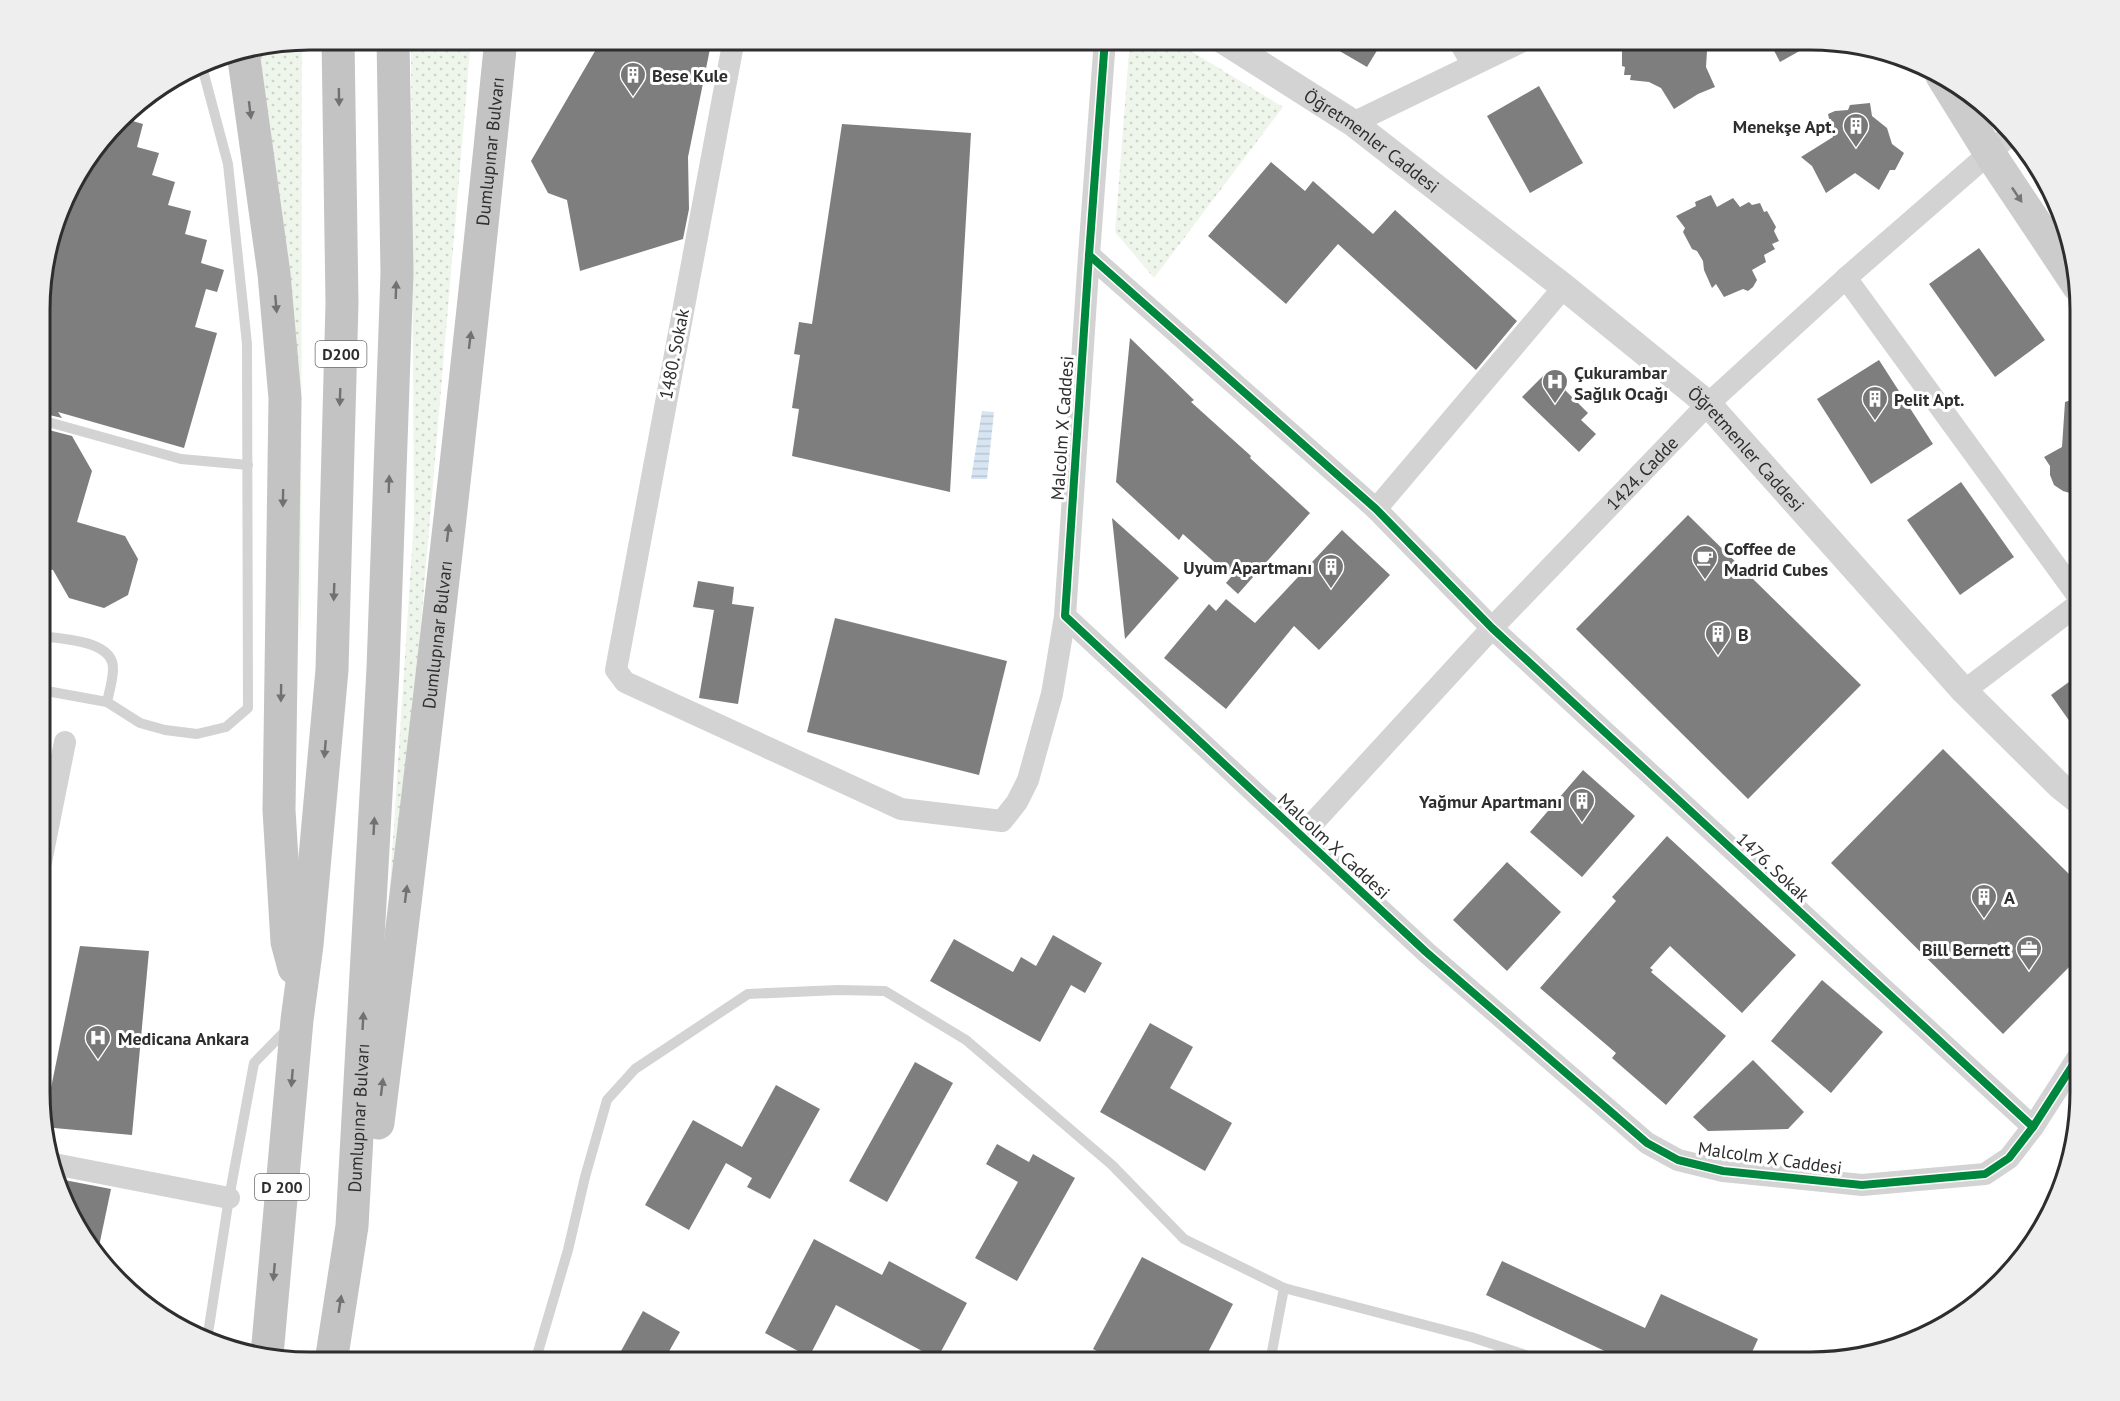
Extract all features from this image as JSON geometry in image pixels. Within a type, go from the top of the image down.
[{"type":"highway","name":"D200","points":[[299,1007],[307,945],[332,670],[342,303],[338,50]]},
{"type":"highway","name":"Dumlupınar Bulvarı","points":[[333,1352],[352,1226],[383,669],[397,273],[393,50]]},
{"type":"highway","name":"Dumlupınar Bulvarı","points":[[352,1226],[372,1169],[406,900],[480,252],[500,50]]},
{"type":"highway","points":[[244,58],[274,274],[285,398],[279,810],[287,942],[299,1007]]},
{"type":"highway","name":"D 200","points":[[268,1348],[299,1007]]},
{"type":"main road","points":[[1957,95],[1999,145],[2066,265]]},
{"type":"street","name":"1480. Sokak","points":[[732,50],[616,670],[625,682],[901,809],[1002,821],[1017,802],[1028,780],[1052,694],[1065,616]]},
{"type":"street","name":"Malcolm X Caddesi","points":[[1104,50],[1065,616],[1426,952],[1647,1143],[1678,1160],[1723,1171],[1862,1185],[1985,1174],[2009,1158],[2033,1127],[2070,1070]]},
{"type":"street","name":"Öğretmenler Caddesi","points":[[1238,50],[1353,123],[1708,404],[1964,692],[2070,794]]},
{"type":"street","points":[[1464,50],[1472,64]]},
{"type":"street","points":[[1353,123],[1503,50]]},
{"type":"street","name":"1424. Cadde","points":[[1301,836],[1492,628],[1708,404],[1846,278],[1999,145]]},
{"type":"street","name":"1476. Sokak","points":[[1089,255],[1376,509],[1492,628],[2033,1127]]},
{"type":"street","points":[[1846,278],[2070,587]]},
{"type":"street","points":[[1376,509],[1563,288]]},
{"type":"street","points":[[1964,692],[2070,609]]},
{"type":"street","points":[[50,766],[65,742],[50,817]]},
{"type":"street","points":[[60,1165],[229,1197]]},
{"type":"lane","points":[[50,692],[107,702],[140,723],[165,730],[197,734],[225,727],[248,708],[247,344],[228,164],[203,72]]},
{"type":"lane","points":[[50,423],[181,459],[248,465]]},
{"type":"lane","points":[[50,637],[93,644],[109,655],[114,667],[107,702]]},
{"type":"lane","points":[[539,1352],[607,1100],[635,1069],[748,994],[838,990],[885,991],[966,1040],[1112,1165],[1184,1239],[1284,1288],[1471,1337],[1517,1352]]},
{"type":"lane","points":[[208,1331],[229,1197],[254,1063],[299,1007]]},
{"type":"lane","points":[[1272,1352],[1284,1288]]},
{"type":"shaded area","points":[[302,50],[301,635],[287,313],[252,56]]},
{"type":"shaded area","points":[[411,50],[470,50],[395,927],[387,930],[414,519]]},
{"type":"shaded area","points":[[1129,50],[1189,50],[1283,107],[1154,278],[1115,232]]},
{"type":"water","points":[[982,411],[994,412],[987,479],[971,479]]},
{"type":"building","name":"Bese Kule","points":[[596,50],[710,50],[688,157],[689,209],[683,239],[580,271],[567,200],[548,193],[531,161]]},
{"type":"building","points":[[1338,50],[1377,50],[1367,67]]},
{"type":"building","points":[[1622,50],[1708,50],[1706,67],[1715,87],[1698,94],[1674,109],[1661,88],[1649,82],[1630,80],[1631,75],[1624,75],[1625,67],[1622,66]]},
{"type":"building","points":[[1774,50],[1801,50],[1780,62]]},
{"type":"building","points":[[1539,86],[1583,163],[1530,193],[1487,116]]},
{"type":"building","name":"Menekşe Apt.","points":[[1870,103],[1872,116],[1887,128],[1892,144],[1904,153],[1895,170],[1890,170],[1879,190],[1855,173],[1826,193],[1812,166],[1801,157],[1833,137],[1828,114],[1848,110],[1850,105]]},
{"type":"building","points":[[131,121],[143,124],[137,147],[159,153],[152,175],[175,182],[168,205],[191,211],[185,234],[207,240],[201,263],[224,270],[217,292],[206,289],[195,327],[217,333],[184,448],[58,412],[62,418],[50,415],[50,293],[58,243],[69,210],[84,180],[103,151]]},
{"type":"building","points":[[842,124],[971,133],[950,492],[792,456],[799,409],[792,408],[800,355],[794,354],[799,322],[812,324]]},
{"type":"building","points":[[1271,162],[1305,191],[1313,181],[1373,234],[1395,210],[1517,321],[1476,370],[1338,244],[1286,304],[1208,236]]},
{"type":"building","points":[[1711,195],[1717,207],[1733,198],[1740,207],[1749,202],[1752,205],[1760,203],[1776,227],[1774,231],[1779,241],[1772,244],[1775,249],[1764,255],[1766,262],[1752,270],[1757,280],[1748,291],[1743,289],[1724,297],[1716,284],[1712,288],[1704,270],[1703,261],[1697,251],[1692,249],[1683,232],[1685,228],[1676,216],[1696,206],[1695,202]]},
{"type":"building","points":[[1979,248],[2045,340],[1995,377],[1929,284]]},
{"type":"building","points":[[1130,338],[1194,400],[1191,402],[1310,513],[1238,594],[1226,583],[1231,577],[1183,534],[1179,540],[1116,482]]},
{"type":"building","name":"Pelit Apt.","points":[[1879,360],[1933,444],[1871,484],[1817,399]]},
{"type":"building","name":"Çukurambar Sağlık Ocağı","points":[[1547,372],[1588,413],[1581,420],[1596,434],[1579,452],[1522,397]]},
{"type":"building","points":[[2070,400],[2070,493],[2054,485],[2050,475],[2050,466],[2044,457],[2062,447],[2065,402]]},
{"type":"building","points":[[50,430],[72,436],[92,471],[77,522],[125,536],[138,559],[128,595],[104,608],[69,598],[53,570],[50,569]]},
{"type":"building","points":[[1961,482],[2014,557],[1960,595],[1907,520]]},
{"type":"building","name":"B","points":[[1688,515],[1861,685],[1748,799],[1576,629]]},
{"type":"building","points":[[1112,518],[1179,578],[1125,639]]},
{"type":"building","points":[[1342,530],[1390,575],[1319,650],[1294,626],[1226,709],[1164,658],[1209,604],[1216,611],[1226,599],[1255,623]]},
{"type":"building","points":[[698,581],[734,587],[732,604],[754,607],[738,704],[699,698],[714,610],[693,607]]},
{"type":"building","points":[[835,618],[1007,661],[979,775],[807,732]]},
{"type":"building","points":[[2070,681],[2070,722],[2051,695]]},
{"type":"building","name":"A","points":[[1943,749],[2070,875],[2070,966],[2003,1034],[1831,863]]},
{"type":"building","name":"Yağmur Apartmanı","points":[[1583,770],[1635,816],[1582,877],[1530,832]]},
{"type":"building","points":[[1667,836],[1796,955],[1742,1013],[1670,946],[1650,968],[1653,970],[1651,972],[1726,1036],[1666,1105],[1612,1058],[1616,1053],[1540,988],[1616,901],[1612,897]]},
{"type":"building","points":[[1507,862],[1561,912],[1507,971],[1453,920]]},
{"type":"building","points":[[1053,935],[1102,963],[1085,993],[1071,985],[1040,1042],[930,981],[954,939],[1013,972],[1021,957],[1036,966]]},
{"type":"building","name":"Medicana Ankara","points":[[80,946],[149,951],[132,1135],[53,1128],[50,1093]]},
{"type":"building","points":[[1822,980],[1883,1032],[1831,1093],[1771,1041]]},
{"type":"building","points":[[1150,1023],[1193,1047],[1170,1088],[1232,1123],[1205,1171],[1100,1112]]},
{"type":"building","points":[[1753,1060],[1804,1112],[1788,1129],[1708,1131],[1693,1117]]},
{"type":"building","points":[[915,1062],[953,1083],[887,1202],[849,1181]]},
{"type":"building","points":[[776,1085],[820,1109],[770,1199],[747,1187],[752,1178],[726,1163],[689,1230],[645,1205],[693,1120],[742,1147]]},
{"type":"building","points":[[997,1144],[1029,1162],[1033,1154],[1075,1178],[1017,1281],[975,1258],[1018,1182],[986,1164]]},
{"type":"building","points":[[65,1180],[111,1189],[99,1245],[76,1206]]},
{"type":"building","points":[[814,1239],[882,1275],[889,1261],[967,1303],[941,1352],[924,1352],[836,1305],[812,1352],[800,1352],[765,1333]]},
{"type":"building","points":[[1142,1257],[1233,1304],[1208,1352],[1099,1352],[1093,1349]]},
{"type":"building","points":[[1502,1261],[1645,1328],[1661,1294],[1758,1339],[1752,1352],[1607,1352],[1486,1295]]},
{"type":"building","points":[[643,1311],[680,1332],[669,1352],[620,1352]]},
{"type":"cycle path","points":[[1104,50],[1065,616],[1426,952],[1647,1143],[1678,1160],[1723,1171],[1862,1185],[1985,1174],[2009,1158],[2033,1127],[2070,1070]]},
{"type":"cycle path","points":[[1089,255],[1376,509],[1492,628],[2033,1127]]},
{"type":"place","name":"Bese Kule","points":[[633,98]]},
{"type":"place","name":"Menekşe Apt.","points":[[1856,149]]},
{"type":"place","name":"Çukurambar Sağlık Ocağı","points":[[1555,405]]},
{"type":"place","name":"Pelit Apt.","points":[[1875,422]]},
{"type":"place","name":"Coffee de Madrid Cubes","points":[[1705,581]]},
{"type":"place","name":"Uyum Apartmanı","points":[[1331,590]]},
{"type":"place","name":"B","points":[[1718,657]]},
{"type":"place","name":"Yağmur Apartmanı","points":[[1582,824]]},
{"type":"place","name":"A","points":[[1984,920]]},
{"type":"place","name":"Bill Bernett","points":[[2029,972]]},
{"type":"place","name":"Medicana Ankara","points":[[98,1061]]}]
